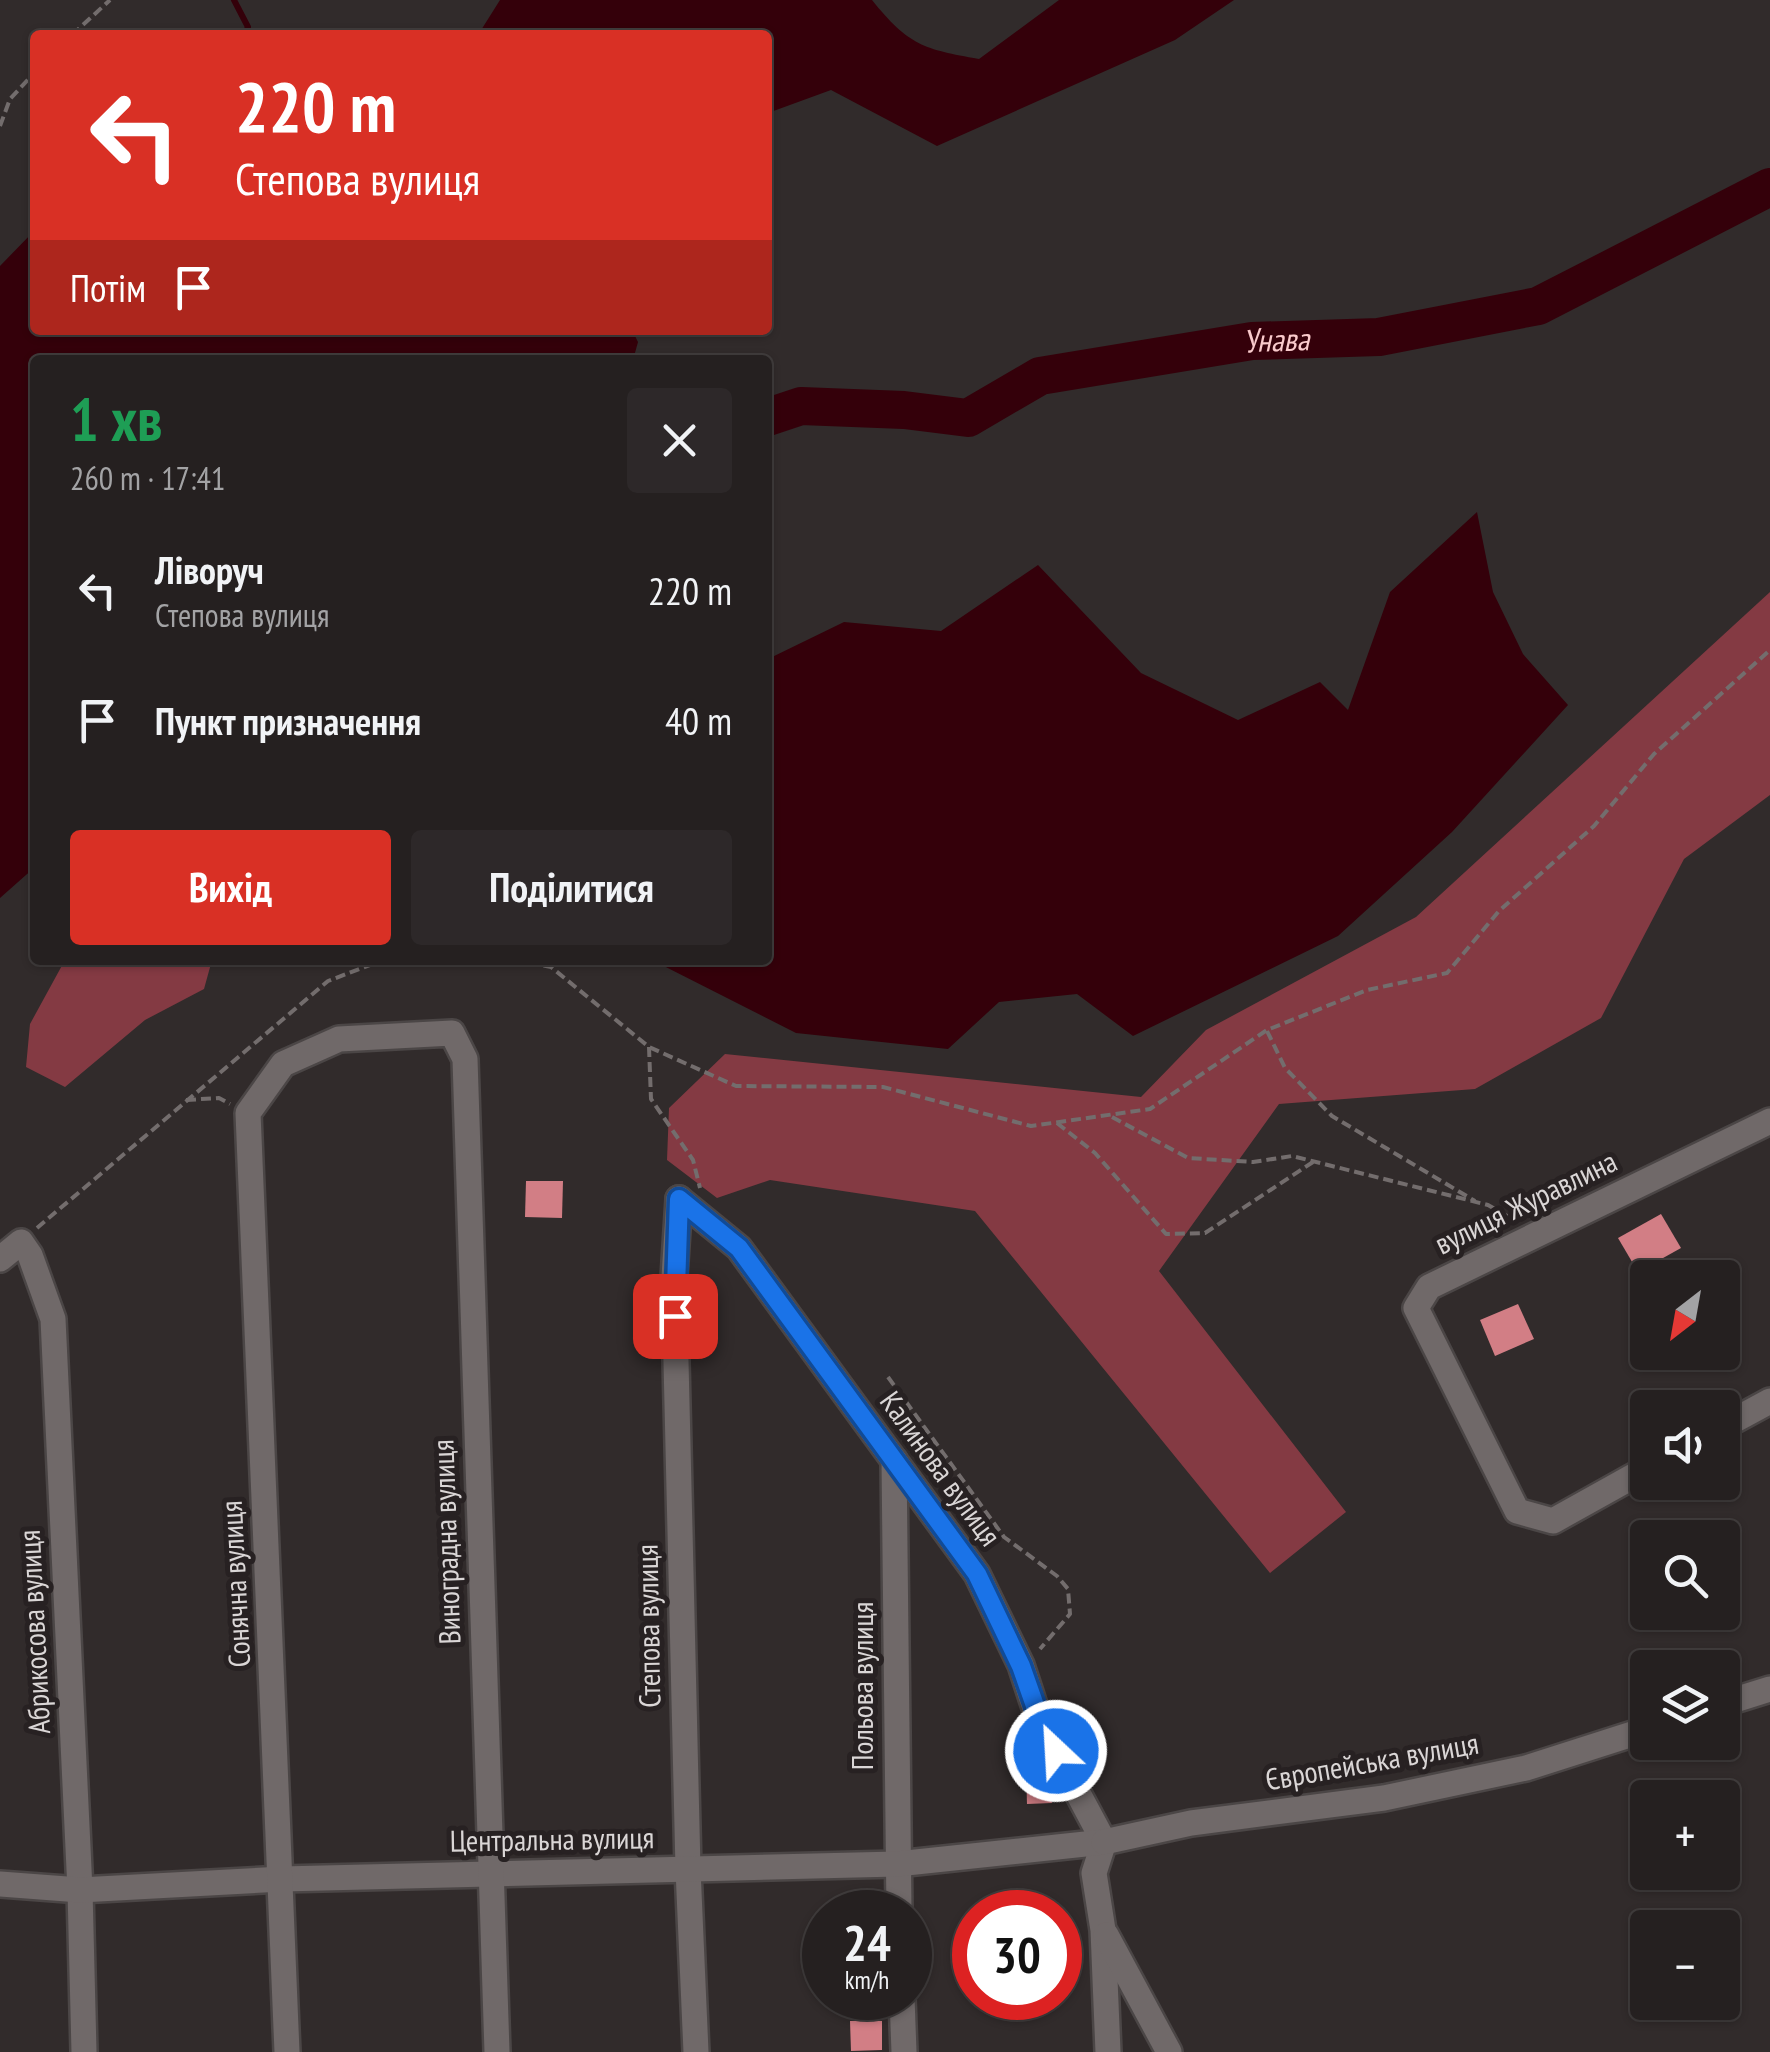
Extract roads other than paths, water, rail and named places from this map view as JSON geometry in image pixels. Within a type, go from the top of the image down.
[{"type":"street","name":"Сонячна вулиця","points":[[287,2052],[248,1113],[282,1064],[339,1039],[452,1033]]},
{"type":"street","name":"Виноградна вулиця","points":[[452,1033],[465,1059],[497,2052]]},
{"type":"street","name":"вулиця Журавлина","points":[[1630,1478],[1553,1520],[1517,1510],[1416,1308],[1428,1287],[1770,1120]]},
{"type":"street","name":"Калинова вулиця","points":[[679,1199],[739,1248],[977,1574],[1021,1666],[1040,1720],[1104,1842]]},
{"type":"street","name":"Степова вулиця","points":[[679,1199],[674,1277],[696,2052]]},
{"type":"street","name":"Абрикосова вулиця","points":[[0,1259],[21,1242],[30,1254],[53,1319],[84,2052]]},
{"type":"street","points":[[1740,1417],[1770,1400]]},
{"type":"street","name":"Польова вулиця","points":[[894,1460],[898,1890]]},
{"type":"street","points":[[1740,1698],[1770,1689]]},
{"type":"street","name":"Європейська вулиця","points":[[1104,1842],[1192,1823],[1384,1798],[1438,1787],[1526,1768],[1630,1734]]},
{"type":"street","name":"Центральна вулиця","points":[[0,1884],[80,1890],[282,1879],[897,1864],[1104,1842]]},
{"type":"street","points":[[1104,1842],[1094,1874],[1103,1930],[1108,2052]]},
{"type":"street","points":[[1103,1930],[1168,2052]]},
{"type":"street","points":[[903,2020],[904,2052]]},
{"type":"waterway","points":[[234,0],[246,30]]},
{"type":"waterway","name":"Унава","points":[[772,416],[801,406],[904,410],[968,418],[1040,376],[1252,341],[1379,337],[1538,306],[1770,187]]}]
